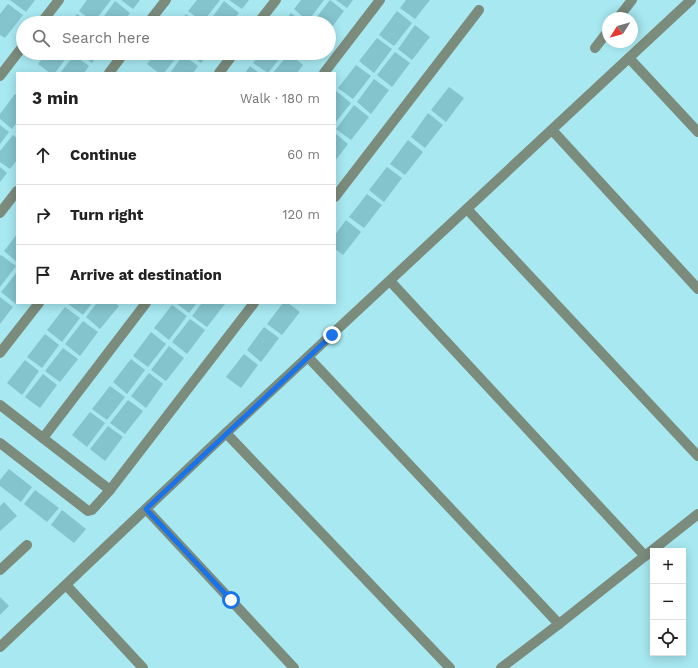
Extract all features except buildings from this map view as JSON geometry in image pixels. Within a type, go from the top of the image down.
[{"type":"street","points":[[46,16],[59,0]]},
{"type":"street","points":[[153,16],[166,0]]},
{"type":"street","points":[[263,16],[276,0]]},
{"type":"street","points":[[336,57],[380,0]]},
{"type":"street","points":[[623,12],[632,0]]},
{"type":"street","points":[[0,647],[308,356],[691,0]]},
{"type":"street","points":[[336,196],[479,10]]},
{"type":"street","points":[[595,48],[602,39]]},
{"type":"street","points":[[0,76],[16,55]]},
{"type":"street","points":[[629,58],[698,132]]},
{"type":"street","points":[[110,72],[119,60]]},
{"type":"street","points":[[220,72],[229,60]]},
{"type":"street","points":[[325,72],[334,60]]},
{"type":"street","points":[[552,130],[698,289]]},
{"type":"street","points":[[0,213],[16,192]]},
{"type":"street","points":[[467,209],[698,456]]},
{"type":"street","points":[[390,281],[645,556]]},
{"type":"street","points":[[0,353],[38,304]]},
{"type":"street","points":[[43,438],[145,304]]},
{"type":"street","points":[[0,443],[88,511],[95,508],[253,304]]},
{"type":"street","points":[[308,356],[559,624]]},
{"type":"street","points":[[0,405],[110,490]]},
{"type":"street","points":[[226,433],[450,668]]},
{"type":"street","points":[[146,509],[294,668]]},
{"type":"street","points":[[500,668],[559,624],[698,514]]},
{"type":"street","points":[[0,570],[27,545]]},
{"type":"street","points":[[66,585],[144,668]]},
{"type":"route","points":[[231,600],[146,509],[332,335]]}]
